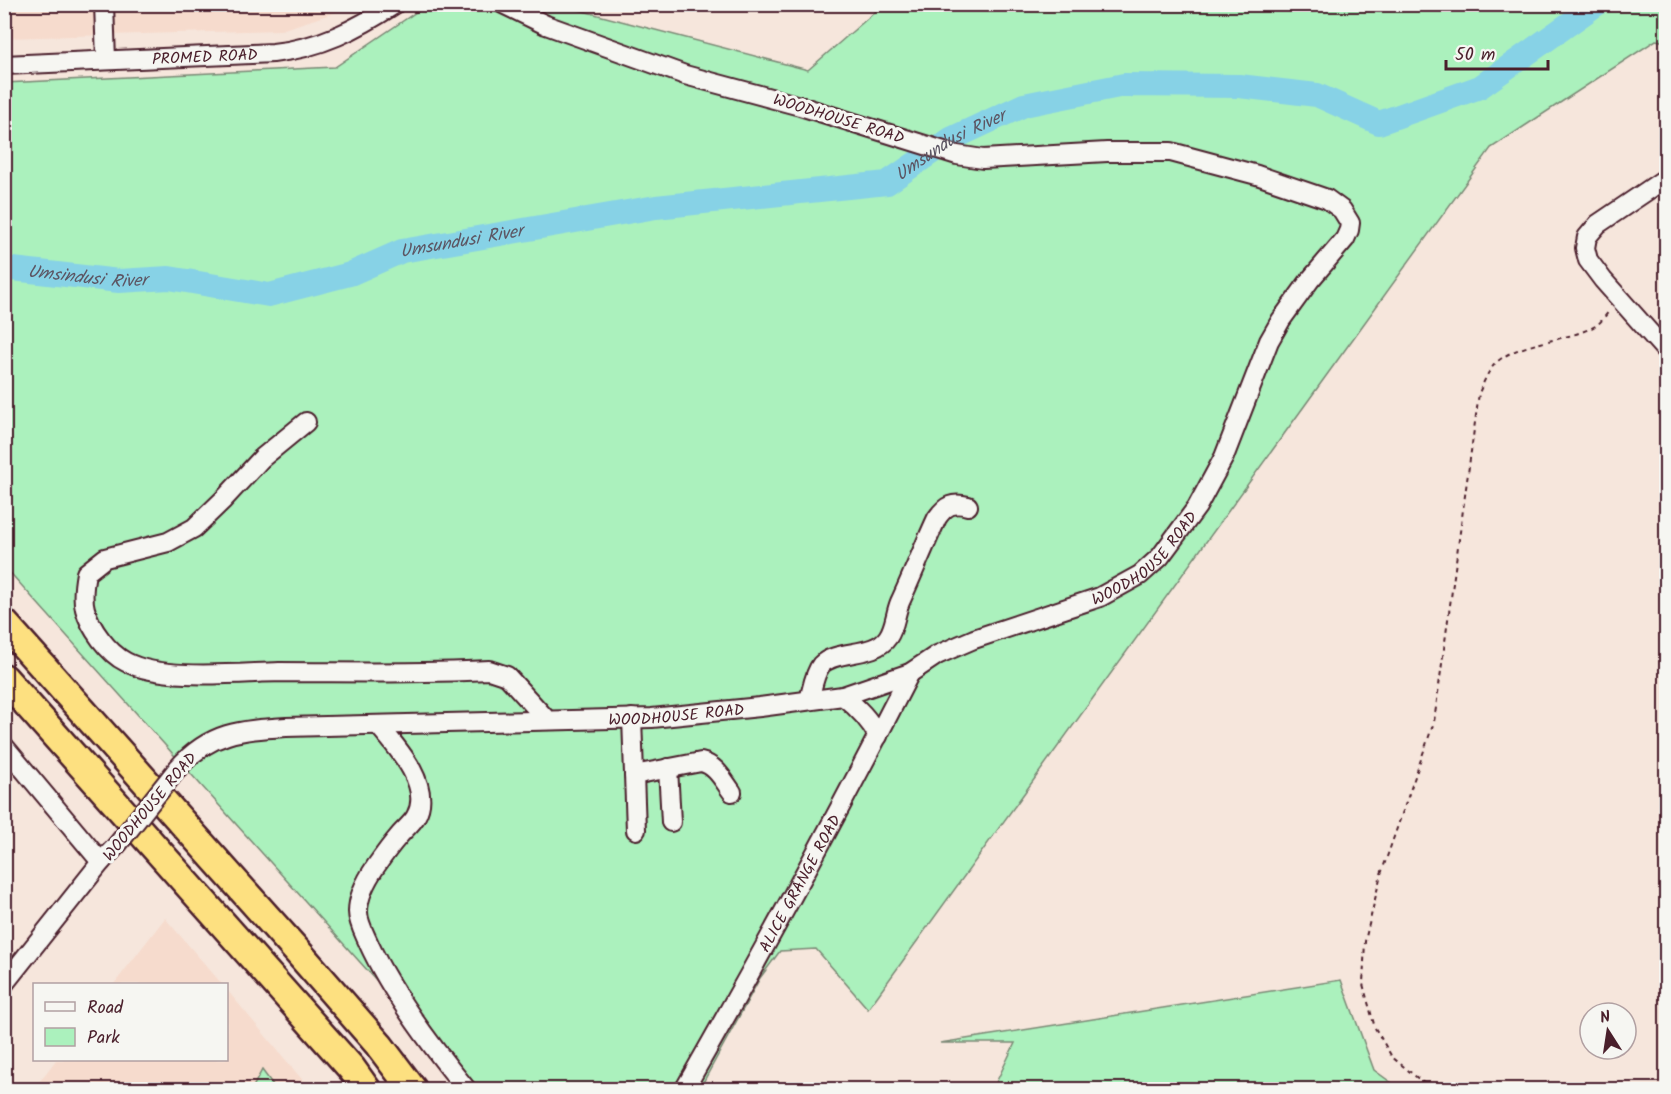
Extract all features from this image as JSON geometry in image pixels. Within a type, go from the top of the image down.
[{"type":"highway","points":[[4,623],[289,942],[379,1045],[413,1089]]},
{"type":"highway","points":[[4,678],[352,1069],[367,1089]]},
{"type":"street","points":[[104,4],[106,60]]},
{"type":"street","name":"PROMED ROAD","points":[[4,65],[299,50],[361,26],[395,4]]},
{"type":"street","name":"WOODHOUSE ROAD","points":[[4,984],[178,768],[201,746],[231,734],[254,729],[286,727],[632,718],[760,707],[843,696],[910,673],[937,655],[974,639],[1100,597],[1140,575],[1160,557],[1197,507],[1224,457],[1269,341],[1310,280],[1350,230],[1350,223],[1342,210],[1327,199],[1257,175],[1171,152],[1107,152],[983,159],[957,155],[875,128],[685,75],[546,25],[502,4]]},
{"type":"street","points":[[1666,178],[1598,225],[1587,237],[1585,248],[1588,260],[1619,300],[1666,351]]},
{"type":"street","points":[[306,422],[262,459],[194,528],[168,542],[105,558],[86,573],[85,609],[94,630],[125,662],[146,669],[183,673],[228,675],[275,672],[489,670],[507,676],[547,720]]},
{"type":"street","points":[[809,700],[822,664],[830,659],[869,650],[882,644],[889,636],[899,605],[937,518],[944,508],[952,504],[968,506]]},
{"type":"street","name":"ALICE GRANGE ROAD","points":[[684,1089],[750,974],[910,673]]},
{"type":"street","points":[[843,696],[860,709],[878,736]]},
{"type":"street","points":[[632,718],[636,830]]},
{"type":"street","points":[[378,725],[412,769],[419,788],[419,803],[417,816],[398,836],[369,877],[361,897],[358,913],[361,926],[375,958],[431,1046],[467,1089]]},
{"type":"street","points":[[4,747],[101,862]]},
{"type":"street","points":[[634,775],[701,762],[715,769],[732,792]]},
{"type":"street","points":[[668,768],[671,822]]},
{"type":"path","points":[[1432,1089],[1392,1057],[1375,1028],[1363,984],[1365,941],[1381,874],[1434,722],[1479,393],[1488,372],[1496,362],[1513,352],[1585,331],[1599,323],[1619,300]]},
{"type":"shaded area","points":[[4,5],[350,5],[340,11],[281,30],[5,38]]},
{"type":"shaded area","points":[[165,918],[221,983],[115,983]]},
{"type":"shaded area","points":[[228,991],[310,1089],[33,1090],[55,1061],[228,1061]]},
{"type":"green space","points":[[428,4],[560,5],[808,70],[883,5],[1666,5],[1666,42],[1656,40],[1491,148],[868,1009],[816,949],[780,951],[760,978],[699,1090],[474,1089],[5,567],[4,83],[335,67]]},
{"type":"green space","points":[[1341,980],[1374,1070],[1400,1089],[993,1089],[1015,1043],[940,1043]]},
{"type":"green space","points":[[262,1070],[276,1089],[252,1089]]},
{"type":"waterway","name":"Umsundusi River","points":[[4,268],[119,281],[169,278],[269,295],[350,274],[402,251],[656,207],[887,183],[951,139],[1024,105],[1124,85],[1239,86],[1317,95],[1379,123],[1480,87],[1597,4]]},
{"type":"water label","name":"Umsindusi River","points":[[87,274]]}]
